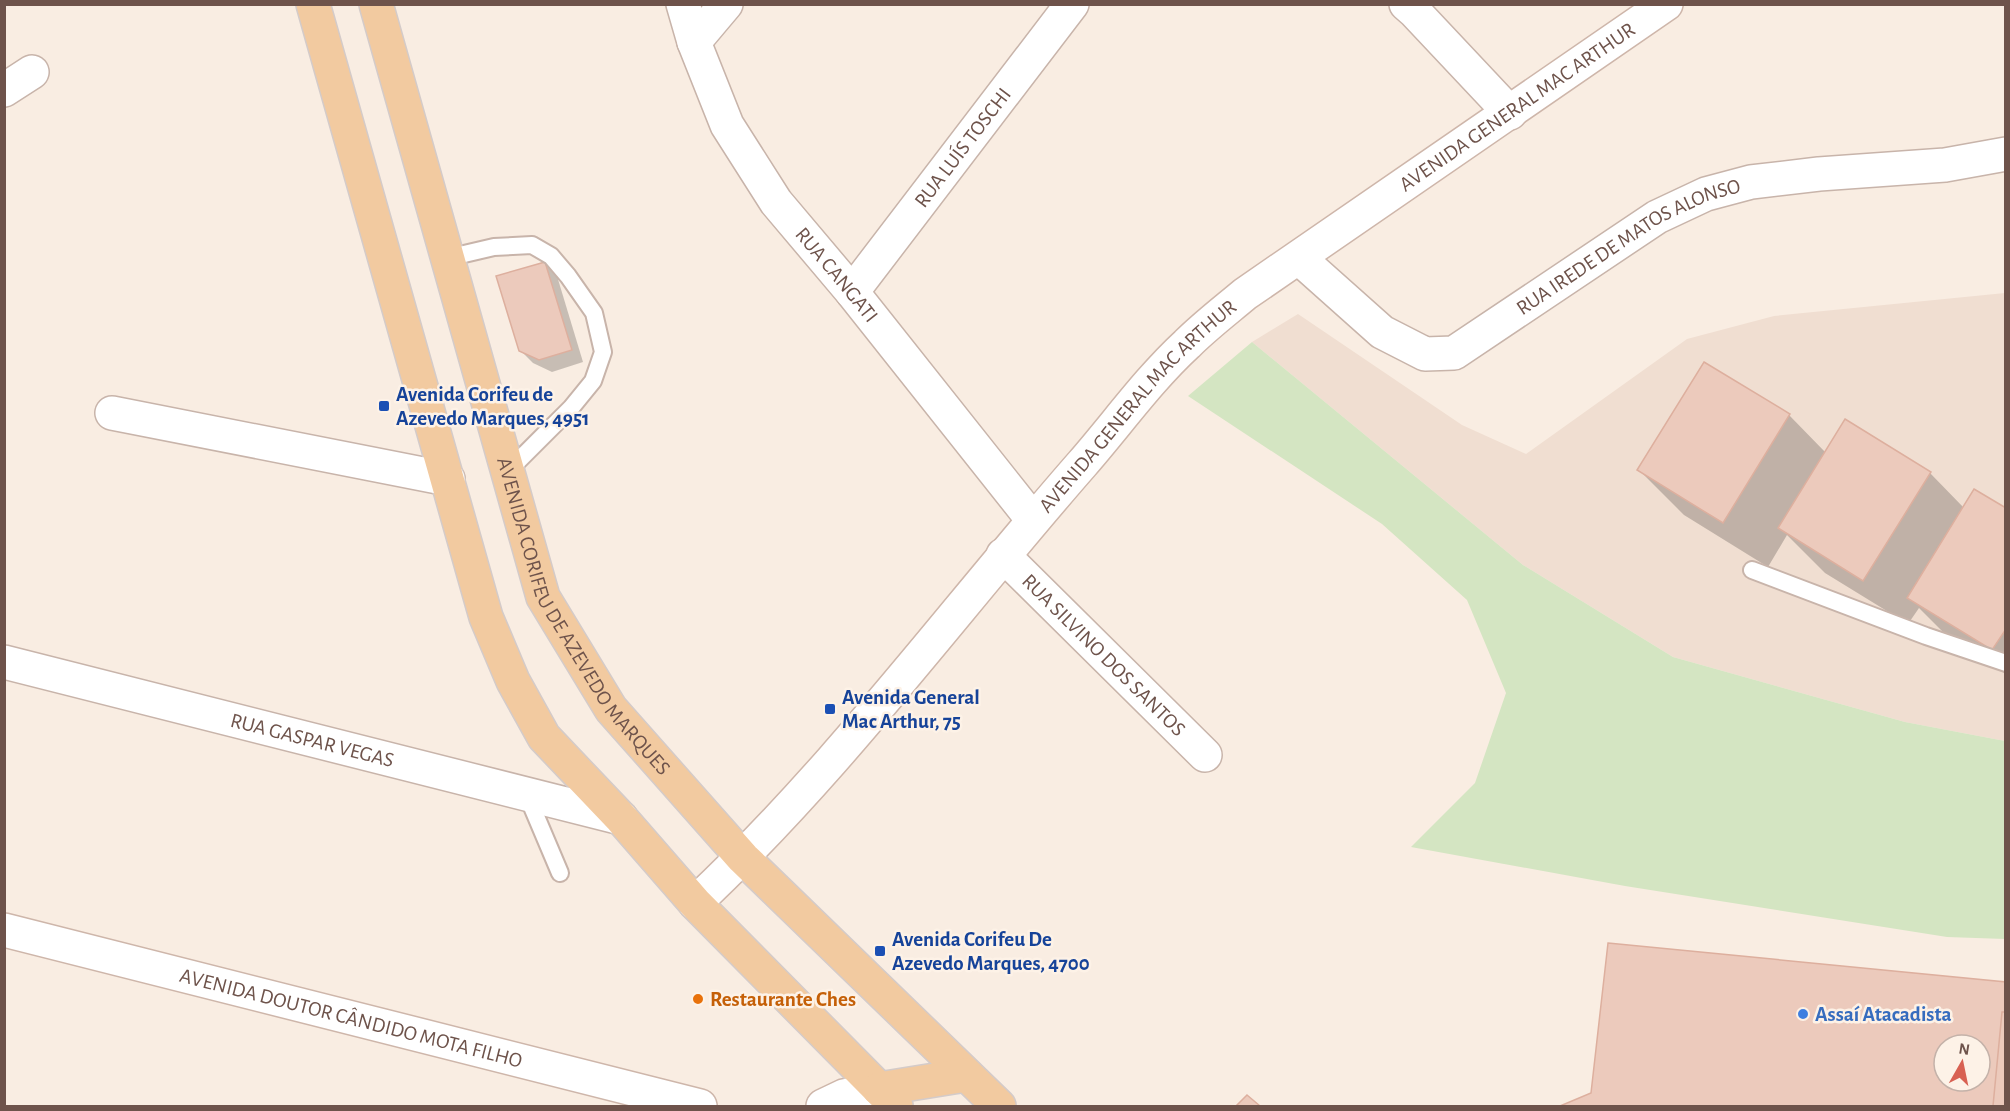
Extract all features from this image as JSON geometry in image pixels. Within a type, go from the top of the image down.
[{"type":"main road","points":[[313,4],[486,616],[513,681],[544,737],[621,818],[695,903],[887,1098],[966,1075]]},
{"type":"main road","name":"AVENIDA CORIFEU DE AZEVEDO MARQUES","points":[[376,4],[543,597],[611,709],[744,858],[999,1107]]},
{"type":"street","name":"RUA CANGATI","points":[[684,4],[694,42],[727,125],[776,202],[852,292],[1033,520]]},
{"type":"street","points":[[694,42],[726,4]]},
{"type":"street","name":"RUA LUÍS TOSCHI","points":[[852,292],[1072,4]]},
{"type":"street","name":"AVENIDA GENERAL MAC ARTHUR","points":[[695,903],[744,858],[887,697],[1003,555],[1144,390],[1186,345],[1245,294],[1666,4]]},
{"type":"street","points":[[1413,7],[1510,113]]},
{"type":"street","points":[[4,90],[32,72]]},
{"type":"street","name":"RUA IREDE DE MATOS ALONSO","points":[[1299,258],[1382,332],[1425,354],[1454,353],[1657,217],[1706,194],[1751,182],[1819,174],[1945,165],[2006,154]]},
{"type":"street","points":[[112,413],[448,479]]},
{"type":"street","name":"RUA SILVINO DOS SANTOS","points":[[1003,555],[1205,755]]},
{"type":"street","name":"RUA GASPAR VEGAS","points":[[4,662],[621,818]]},
{"type":"street","name":"AVENIDA DOUTOR CÂNDIDO MOTA FILHO","points":[[4,930],[700,1107]]},
{"type":"street","points":[[823,1107],[844,1096],[887,1098]]},
{"type":"lane","points":[[447,258],[494,247],[532,245],[551,256],[594,313],[603,351],[594,381],[571,408],[508,471]]},
{"type":"lane","points":[[1752,570],[1926,636],[2006,663]]},
{"type":"lane","points":[[527,795],[560,873]]},
{"type":"shaded area","points":[[2005,293],[2005,741],[1905,722],[1673,657],[1523,565],[1252,342],[1298,314],[1462,425],[1526,454],[1687,339],[1774,316]]},
{"type":"green space","points":[[1252,342],[1523,565],[1673,657],[1905,722],[2005,741],[2005,939],[1947,937],[1625,886],[1411,847],[1475,783],[1506,693],[1467,600],[1382,524],[1188,396]]},
{"type":"building","points":[[545,262],[572,350],[539,360],[519,351],[496,276]]},
{"type":"building","points":[[1704,362],[1790,414],[1723,523],[1637,470]]},
{"type":"building","points":[[1845,419],[1931,472],[1863,581],[1778,528]]},
{"type":"building","points":[[1974,489],[2006,508],[2006,629],[1992,650],[1907,598]]},
{"type":"building","name":"Assaí Atacadista","points":[[1608,943],[2006,982],[2006,1106],[1560,1106],[1591,1093]]},
{"type":"building","points":[[2002,1012],[2006,1012],[2006,1106],[1993,1106]]},
{"type":"building","points":[[1247,1095],[1260,1106],[1236,1106]]},
{"type":"place","name":"Avenida Corifeu de Azevedo Marques, 4951","points":[[384,406]]},
{"type":"place","name":"Avenida General Mac Arthur, 75","points":[[830,709]]},
{"type":"place","name":"Avenida Corifeu De Azevedo Marques, 4700","points":[[880,951]]},
{"type":"place","name":"Restaurante Ches","points":[[698,999]]},
{"type":"place","name":"Assaí Atacadista","points":[[1803,1014]]}]
